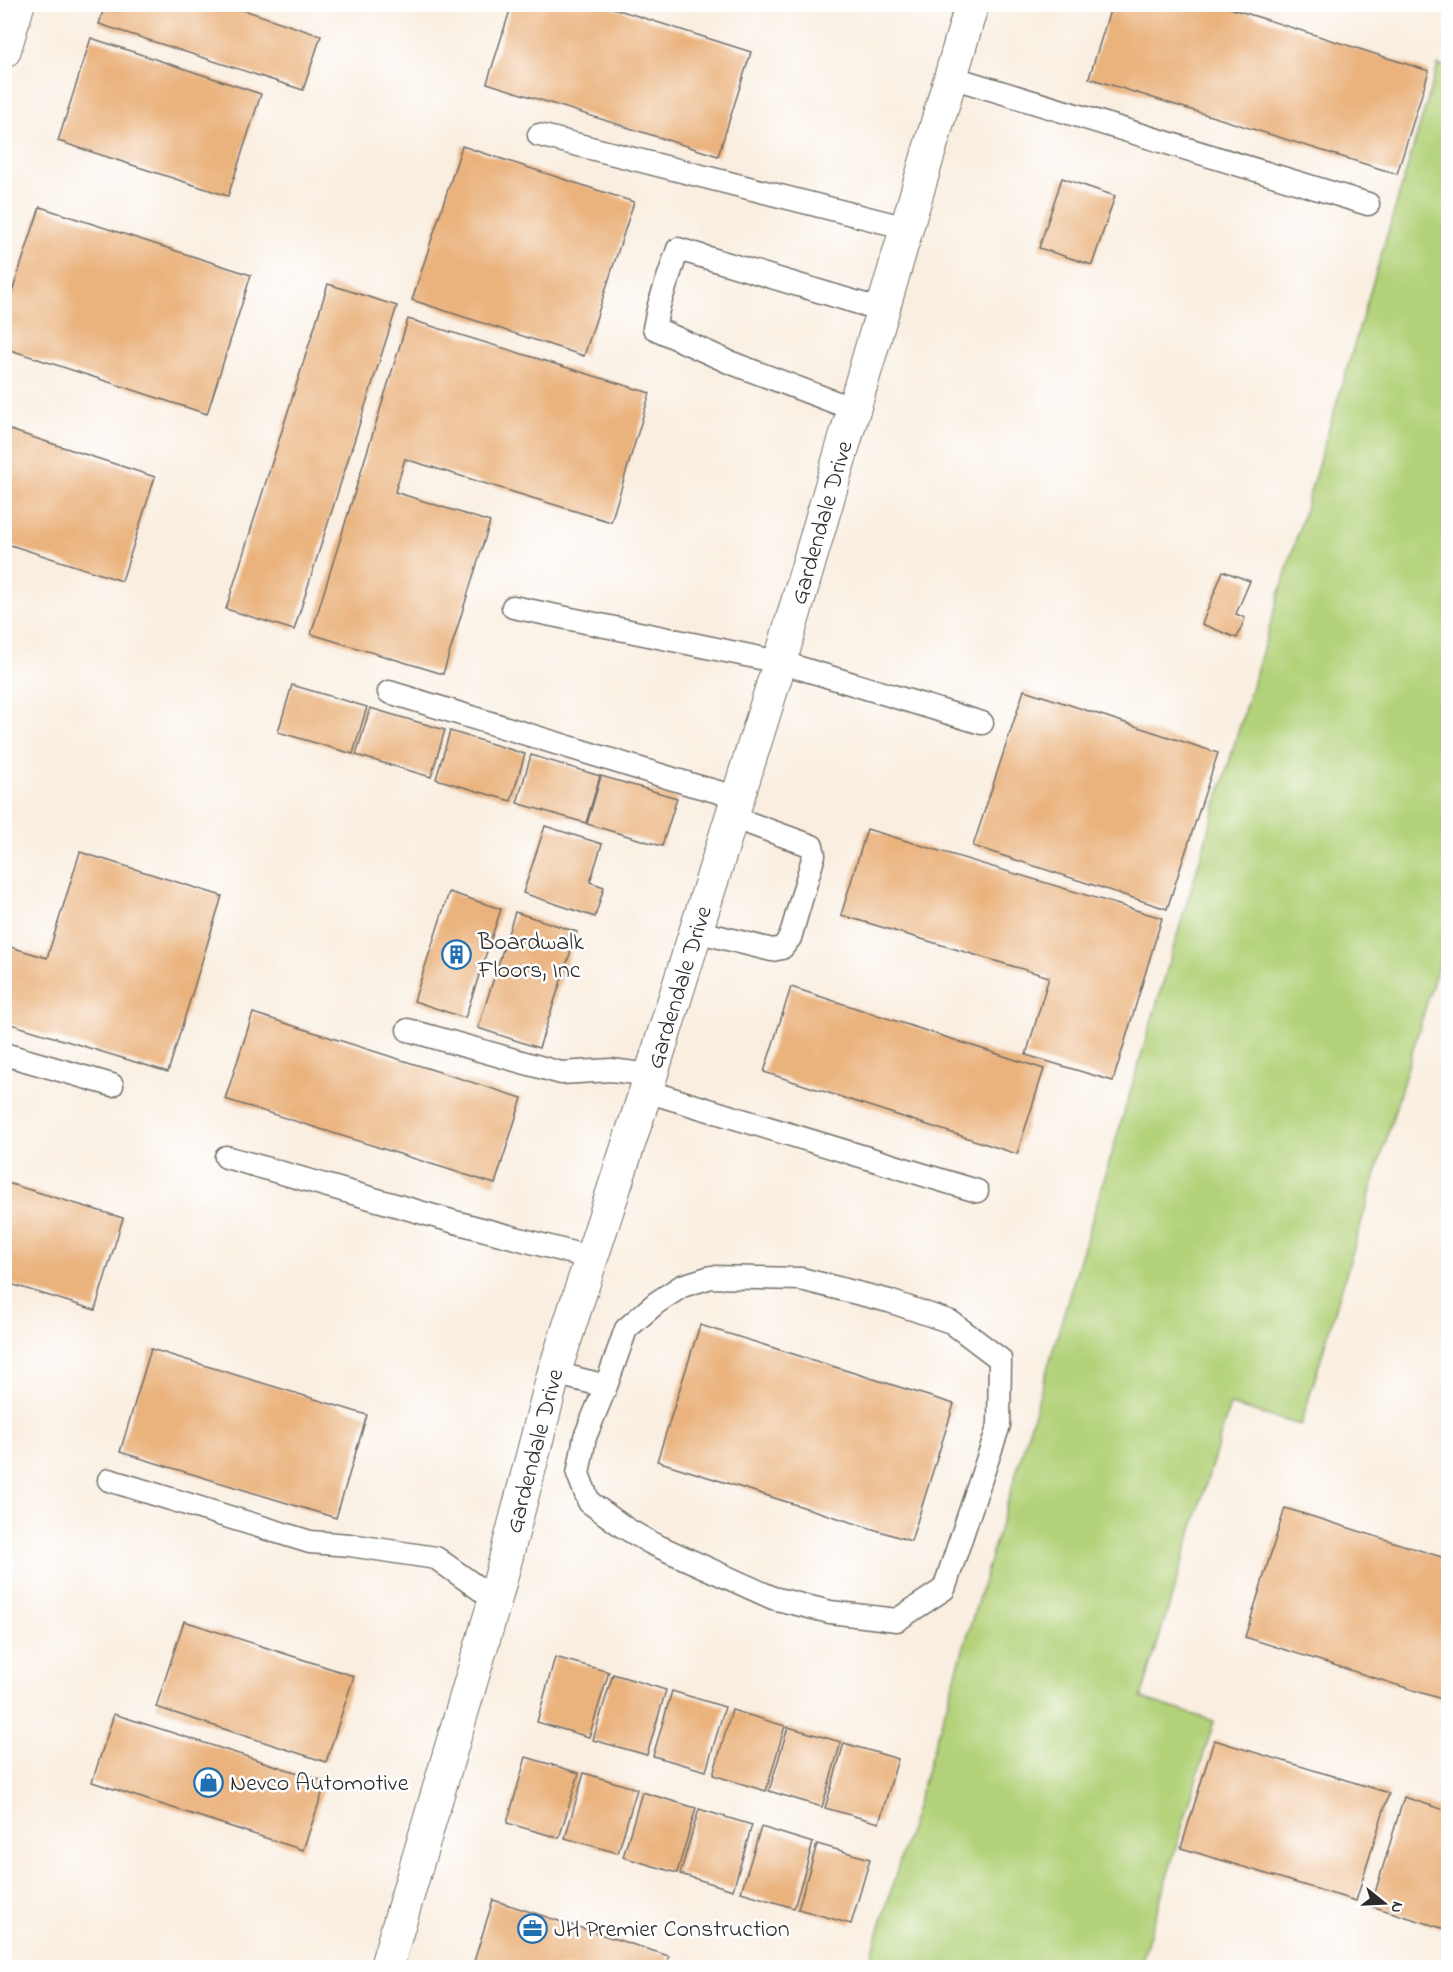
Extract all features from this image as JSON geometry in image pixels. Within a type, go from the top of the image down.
[{"type":"street","points":[[4,51],[18,4]]},
{"type":"street","name":"Gardendale Drive","points":[[386,1968],[495,1600],[554,1373],[780,662],[972,4]]},
{"type":"lane","points":[[951,77],[1368,204]]},
{"type":"lane","points":[[539,135],[907,228]]},
{"type":"lane","points":[[853,409],[729,362],[654,328],[659,305],[678,249],[882,310]]},
{"type":"lane","points":[[513,607],[780,662],[982,723]]},
{"type":"lane","points":[[388,692],[693,785],[812,846],[814,855],[790,938],[782,948],[772,950],[696,931]]},
{"type":"lane","points":[[408,1030],[561,1073],[611,1070],[977,1191]]},
{"type":"lane","points":[[4,1054],[112,1085]]},
{"type":"lane","points":[[226,1156],[444,1219],[592,1258]]},
{"type":"lane","points":[[711,1277],[801,1280],[889,1301],[951,1322],[1000,1359],[999,1425],[944,1589],[897,1620],[830,1612],[773,1598],[651,1543],[625,1528],[589,1502],[578,1474],[585,1437],[606,1386],[626,1329],[682,1286],[711,1277]]},
{"type":"lane","points":[[554,1373],[606,1386]]},
{"type":"lane","points":[[109,1480],[310,1542],[350,1545],[436,1558],[495,1600]]},
{"type":"green space","points":[[1438,65],[1448,68],[1448,932],[1301,1425],[1230,1405],[1141,1698],[1214,1721],[1140,1967],[868,1967]]},
{"type":"building","points":[[105,4],[226,4],[321,36],[303,90],[99,24]]},
{"type":"building","points":[[512,4],[600,4],[751,52],[718,156],[487,83]]},
{"type":"building","points":[[1112,4],[1217,4],[1429,71],[1397,174],[1089,78]]},
{"type":"building","points":[[91,38],[261,94],[228,196],[58,141]]},
{"type":"building","points":[[462,146],[634,202],[584,356],[412,300]]},
{"type":"building","points":[[1062,178],[1115,196],[1092,265],[1039,248]]},
{"type":"building","points":[[40,207],[251,275],[207,414],[4,348],[4,316]]},
{"type":"building","points":[[328,284],[397,306],[294,630],[226,609]]},
{"type":"building","points":[[408,319],[650,393],[611,522],[405,459],[395,492],[490,522],[443,674],[311,634]]},
{"type":"building","points":[[4,428],[155,477],[122,581],[4,543]]},
{"type":"building","points":[[1223,571],[1250,581],[1236,614],[1245,618],[1237,638],[1202,624]]},
{"type":"building","points":[[292,685],[367,707],[353,754],[278,732]]},
{"type":"building","points":[[1024,690],[1218,753],[1167,909],[973,846]]},
{"type":"building","points":[[370,708],[445,730],[431,777],[356,755]]},
{"type":"building","points":[[450,731],[525,754],[511,801],[436,779]]},
{"type":"building","points":[[531,755],[600,776],[586,823],[517,803]]},
{"type":"building","points":[[601,776],[677,798],[662,846],[587,824]]},
{"type":"building","points":[[545,826],[602,844],[590,882],[604,887],[595,917],[523,893]]},
{"type":"building","points":[[867,829],[1162,918],[1113,1081],[1026,1055],[1049,977],[841,915]]},
{"type":"building","points":[[80,852],[222,896],[168,1072],[4,1022],[4,945],[47,958]]},
{"type":"building","name":"Boardwalk Floors, Inc","points":[[449,892],[501,909],[465,1018],[414,1001]]},
{"type":"building","points":[[515,912],[577,932],[539,1048],[478,1028]]},
{"type":"building","points":[[791,987],[1044,1069],[1017,1154],[764,1072]]},
{"type":"building","points":[[253,1013],[522,1098],[495,1184],[225,1099]]},
{"type":"building","points":[[4,1182],[123,1218],[95,1310],[4,1282]]},
{"type":"building","points":[[700,1325],[954,1404],[911,1541],[657,1461]]},
{"type":"building","points":[[151,1349],[367,1415],[336,1518],[120,1452]]},
{"type":"building","points":[[1285,1508],[1448,1559],[1448,1701],[1245,1637]]},
{"type":"building","points":[[184,1621],[354,1676],[326,1762],[156,1707]]},
{"type":"building","points":[[555,1657],[609,1672],[589,1737],[537,1722]]},
{"type":"building","points":[[613,1674],[666,1690],[647,1755],[593,1740]]},
{"type":"building","points":[[672,1691],[725,1707],[706,1771],[653,1756]]},
{"type":"building","points":[[732,1710],[785,1726],[766,1791],[713,1775]]},
{"type":"building","name":"Nevco Automotive","points":[[114,1714],[326,1782],[303,1850],[92,1782]]},
{"type":"building","points":[[788,1727],[841,1742],[822,1807],[769,1791]]},
{"type":"building","points":[[1214,1740],[1389,1793],[1356,1901],[1181,1848]]},
{"type":"building","points":[[844,1743],[898,1759],[879,1823],[825,1808]]},
{"type":"building","points":[[526,1757],[579,1773],[559,1838],[507,1823]]},
{"type":"building","points":[[584,1773],[637,1789],[618,1853],[565,1838]]},
{"type":"building","points":[[642,1792],[696,1808],[677,1873],[623,1857]]},
{"type":"building","points":[[1404,1797],[1448,1811],[1448,1930],[1371,1906]]},
{"type":"building","points":[[699,1809],[752,1825],[733,1890],[680,1874]]},
{"type":"building","points":[[761,1827],[813,1843],[794,1908],[741,1892]]},
{"type":"building","points":[[817,1844],[870,1859],[851,1924],[798,1909]]},
{"type":"building","name":"JH Premier Construction","points":[[493,1900],[669,1956],[665,1968],[472,1968]]},
{"type":"place","name":"Boardwalk Floors, Inc","points":[[457,955]]},
{"type":"place","name":"Nevco Automotive","points":[[209,1782]]},
{"type":"place","name":"JH Premier Construction","points":[[533,1928]]}]
